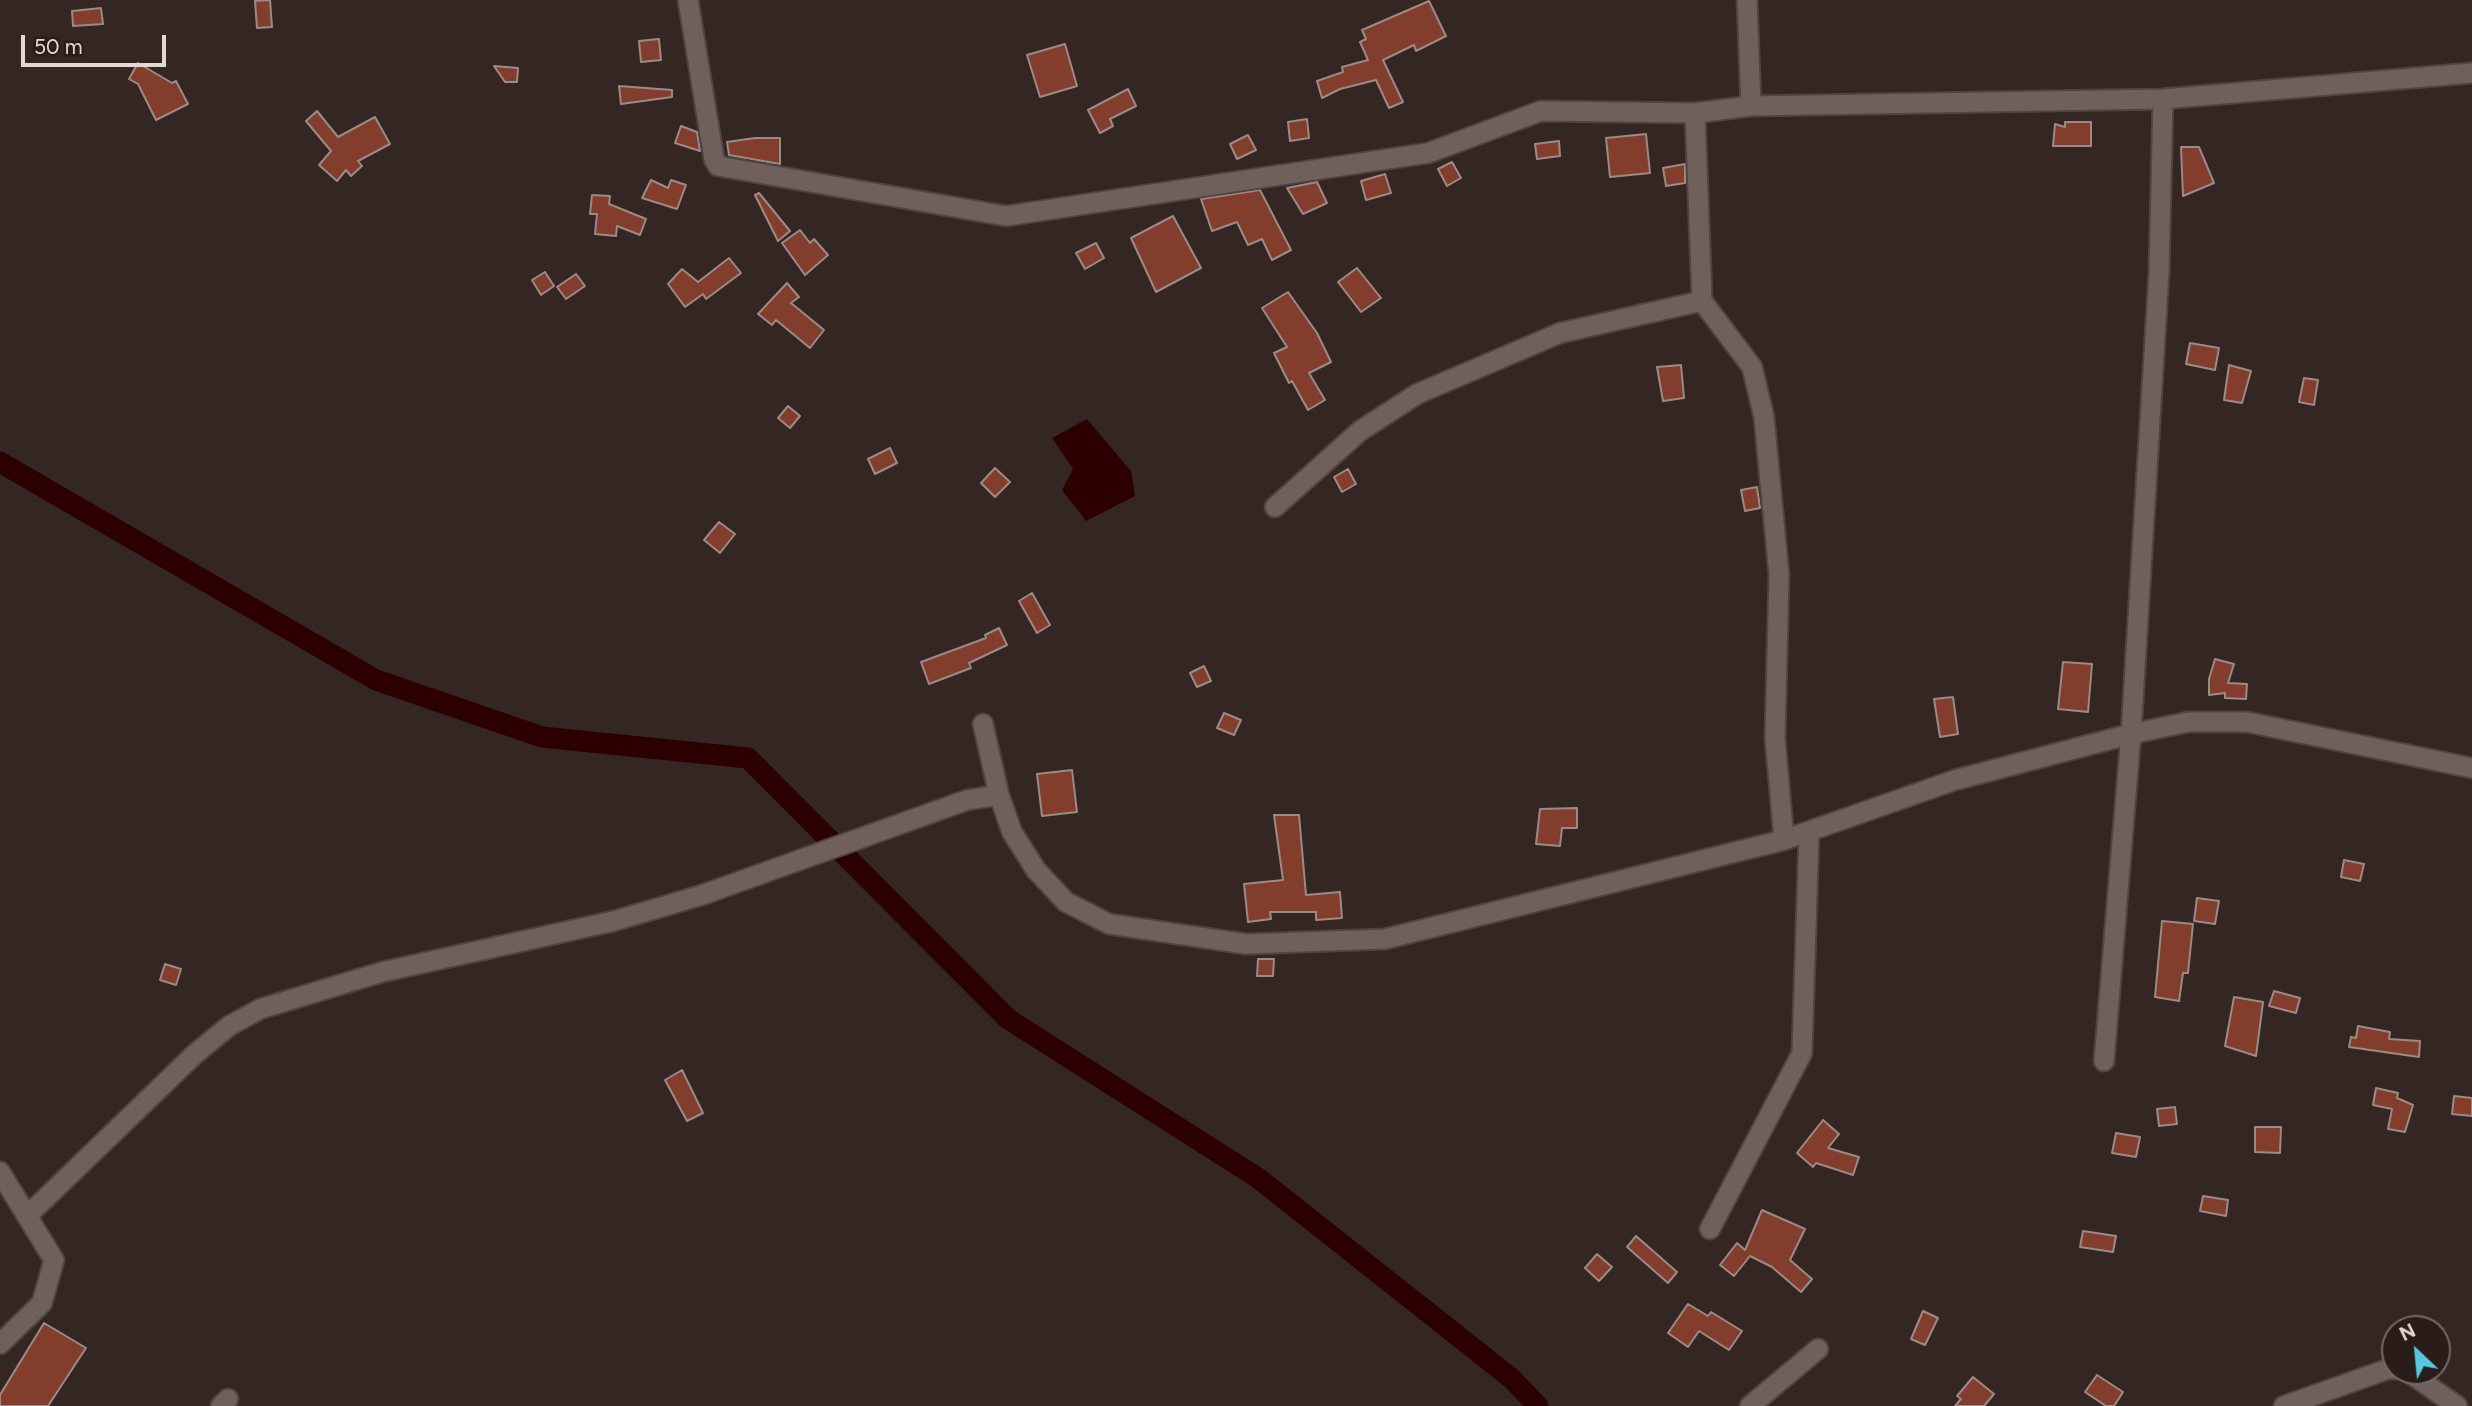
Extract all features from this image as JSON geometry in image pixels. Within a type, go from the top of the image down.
[{"type":"street","points":[[688,0],[714,159],[718,166],[1006,216],[1428,153],[1542,111],[1695,113],[1751,106],[2163,99],[2472,74]]},
{"type":"street","points":[[1747,0],[1751,106]]},
{"type":"street","points":[[2104,1061],[2131,734],[2159,272],[2163,99]]},
{"type":"street","points":[[1695,113],[1703,301],[1752,367],[1764,417],[1779,575],[1775,738],[1784,840]]},
{"type":"street","points":[[1275,508],[1360,431],[1417,394],[1560,333],[1703,301]]},
{"type":"street","points":[[984,724],[999,794],[1012,832],[1036,870],[1066,902],[1109,924],[1246,944],[1385,939],[1784,840],[1955,780],[2131,734],[2188,722],[2247,722],[2472,768]]},
{"type":"street","points":[[27,1216],[195,1055],[229,1026],[260,1009],[382,972],[614,921],[702,895],[967,800],[999,794]]},
{"type":"street","points":[[1710,1229],[1802,1053],[1809,832]]},
{"type":"street","points":[[0,1172],[54,1260],[42,1303],[0,1345]]},
{"type":"street","points":[[1750,1406],[1818,1349]]},
{"type":"street","points":[[2284,1406],[2381,1371]]},
{"type":"street","points":[[2427,1385],[2457,1406]]},
{"type":"shaded area","points":[[1087,419],[1131,471],[1135,496],[1086,521],[1062,490],[1073,469],[1052,438]]},
{"type":"building","points":[[270,0],[272,27],[257,28],[255,1]]},
{"type":"building","points":[[1429,1],[1446,36],[1416,51],[1414,45],[1383,60],[1403,102],[1389,108],[1376,80],[1340,89],[1322,98],[1317,81],[1343,72],[1342,67],[1368,60],[1360,42],[1366,39],[1362,30]]},
{"type":"building","points":[[101,8],[103,24],[73,26],[72,11]]},
{"type":"building","points":[[659,39],[661,60],[641,62],[639,41]]},
{"type":"building","points":[[1065,44],[1077,86],[1040,97],[1027,55]]},
{"type":"building","points":[[138,63],[172,83],[176,81],[188,104],[156,120],[138,84],[129,79]]},
{"type":"building","points":[[494,66],[518,68],[517,82],[505,82]]},
{"type":"building","points":[[619,86],[672,90],[672,97],[621,104]]},
{"type":"building","points":[[1128,89],[1136,106],[1110,119],[1113,126],[1100,133],[1088,110]]},
{"type":"building","points":[[317,111],[338,137],[375,117],[390,144],[358,161],[362,166],[351,176],[346,170],[337,181],[319,165],[331,151],[306,121]]},
{"type":"building","points":[[1307,119],[1309,138],[1290,141],[1288,122]]},
{"type":"building","points":[[2065,122],[2091,122],[2091,146],[2053,146],[2055,124],[2065,127]]},
{"type":"building","points":[[681,126],[697,132],[700,151],[675,143]]},
{"type":"building","points":[[1646,134],[1650,173],[1610,177],[1606,138]]},
{"type":"building","points":[[1248,135],[1256,150],[1237,159],[1230,144]]},
{"type":"building","points":[[780,138],[780,164],[729,155],[727,142]]},
{"type":"building","points":[[1559,141],[1560,156],[1537,159],[1535,144]]},
{"type":"building","points":[[2181,147],[2199,147],[2214,183],[2183,196]]},
{"type":"building","points":[[1452,162],[1461,178],[1447,186],[1438,169]]},
{"type":"building","points":[[1685,164],[1685,183],[1666,186],[1663,168]]},
{"type":"building","points":[[1385,174],[1391,193],[1366,200],[1361,181]]},
{"type":"building","points":[[651,180],[668,188],[671,180],[686,185],[677,209],[642,198]]},
{"type":"building","points":[[1317,182],[1327,203],[1303,214],[1287,188]]},
{"type":"building","points":[[1260,190],[1291,250],[1272,260],[1262,239],[1248,245],[1237,222],[1212,231],[1201,199]]},
{"type":"building","points":[[759,193],[790,231],[778,241],[755,195]]},
{"type":"building","points":[[592,195],[610,196],[609,204],[646,219],[640,235],[617,226],[616,236],[595,234],[597,214],[590,214]]},
{"type":"building","points":[[1173,216],[1201,268],[1156,292],[1131,238]]},
{"type":"building","points":[[800,230],[810,243],[814,239],[828,255],[805,275],[782,243]]},
{"type":"building","points":[[1096,243],[1104,258],[1085,269],[1076,253]]},
{"type":"building","points":[[729,258],[741,273],[706,299],[703,294],[685,307],[668,284],[682,269],[698,282]]},
{"type":"building","points":[[1357,268],[1381,298],[1361,312],[1338,282]]},
{"type":"building","points":[[545,272],[554,286],[541,295],[532,280]]},
{"type":"building","points":[[576,274],[585,286],[566,299],[557,287]]},
{"type":"building","points":[[787,283],[799,297],[791,303],[824,330],[810,348],[776,320],[772,325],[758,314]]},
{"type":"building","points":[[1288,292],[1317,333],[1331,362],[1309,373],[1325,400],[1308,410],[1292,381],[1289,383],[1274,353],[1287,347],[1262,308]]},
{"type":"building","points":[[2190,343],[2219,348],[2215,370],[2186,364]]},
{"type":"building","points":[[1681,365],[1684,398],[1663,401],[1657,367]]},
{"type":"building","points":[[2229,365],[2251,371],[2242,403],[2224,400]]},
{"type":"building","points":[[2304,378],[2318,380],[2314,405],[2299,402]]},
{"type":"building","points":[[788,406],[800,416],[790,428],[778,418]]},
{"type":"building","points":[[890,448],[897,463],[875,474],[868,459]]},
{"type":"building","points":[[995,468],[1010,482],[995,497],[981,483]]},
{"type":"building","points":[[1348,469],[1356,484],[1342,492],[1334,477]]},
{"type":"building","points":[[1757,487],[1760,508],[1745,511],[1741,490]]},
{"type":"building","points":[[719,522],[735,534],[720,553],[704,540]]},
{"type":"building","points":[[1032,593],[1050,625],[1037,633],[1019,601]]},
{"type":"building","points":[[999,628],[1007,645],[969,663],[971,668],[929,684],[921,662],[986,638],[985,635]]},
{"type":"building","points":[[2215,659],[2234,664],[2228,683],[2247,684],[2246,699],[2225,698],[2225,693],[2209,695],[2209,679]]},
{"type":"building","points":[[2063,662],[2092,664],[2088,712],[2058,709]]},
{"type":"building","points":[[1204,666],[1211,681],[1197,687],[1190,673]]},
{"type":"building","points":[[1953,697],[1958,734],[1940,737],[1934,699]]},
{"type":"building","points":[[1224,713],[1241,720],[1234,735],[1217,728]]},
{"type":"building","points":[[1072,770],[1077,812],[1042,816],[1037,774]]},
{"type":"building","points":[[1577,808],[1577,828],[1562,828],[1560,846],[1536,844],[1540,809]]},
{"type":"building","points":[[1274,815],[1299,815],[1306,895],[1340,892],[1342,918],[1316,920],[1316,912],[1270,912],[1271,919],[1248,922],[1244,884],[1283,880]]},
{"type":"building","points":[[2344,860],[2364,864],[2360,881],[2341,877]]},
{"type":"building","points":[[2197,898],[2219,901],[2215,924],[2194,921]]},
{"type":"building","points":[[2162,921],[2193,924],[2188,973],[2183,973],[2179,1001],[2155,997]]},
{"type":"building","points":[[1258,959],[1274,959],[1273,976],[1257,976]]},
{"type":"building","points":[[165,964],[181,969],[176,985],[160,980]]},
{"type":"building","points":[[2274,991],[2300,998],[2296,1013],[2269,1006]]},
{"type":"building","points":[[2234,997],[2263,1002],[2256,1056],[2225,1046]]},
{"type":"building","points":[[2358,1026],[2390,1032],[2389,1039],[2420,1041],[2419,1057],[2349,1047],[2351,1037],[2356,1038]]},
{"type":"building","points":[[682,1070],[703,1113],[687,1121],[665,1080]]},
{"type":"building","points":[[2376,1088],[2398,1093],[2397,1098],[2413,1105],[2405,1132],[2388,1129],[2392,1109],[2373,1105]]},
{"type":"building","points":[[2454,1096],[2472,1098],[2472,1116],[2452,1114]]},
{"type":"building","points":[[2175,1107],[2177,1124],[2159,1126],[2157,1109]]},
{"type":"building","points":[[1823,1120],[1839,1134],[1828,1148],[1859,1157],[1853,1175],[1816,1163],[1813,1167],[1797,1153]]},
{"type":"building","points":[[2255,1127],[2281,1127],[2280,1153],[2255,1152]]},
{"type":"building","points":[[2116,1133],[2140,1137],[2136,1157],[2112,1153]]},
{"type":"building","points":[[2203,1196],[2228,1200],[2226,1216],[2200,1211]]},
{"type":"building","points":[[1762,1210],[1805,1229],[1790,1260],[1812,1279],[1801,1292],[1772,1267],[1750,1256],[1734,1276],[1720,1265],[1737,1243],[1745,1250]]},
{"type":"building","points":[[2083,1231],[2116,1236],[2113,1252],[2080,1247]]},
{"type":"building","points":[[1636,1236],[1677,1272],[1668,1283],[1627,1247]]},
{"type":"building","points":[[1597,1254],[1612,1267],[1599,1281],[1585,1268]]},
{"type":"building","points":[[1688,1304],[1708,1316],[1711,1312],[1742,1331],[1729,1350],[1699,1331],[1688,1347],[1668,1333]]},
{"type":"building","points":[[1923,1311],[1938,1318],[1925,1345],[1911,1339]]},
{"type":"building","points":[[44,1323],[86,1348],[48,1406],[0,1406],[0,1395]]},
{"type":"building","points":[[2097,1375],[2123,1392],[2114,1406],[2106,1406],[2085,1392]]},
{"type":"building","points":[[1973,1377],[1994,1394],[1984,1406],[1955,1406],[1961,1399],[1957,1396]]},
{"type":"waterway","points":[[0,462],[376,680],[542,737],[748,758],[1008,1019],[1258,1178],[1511,1378],[1538,1406]]}]
